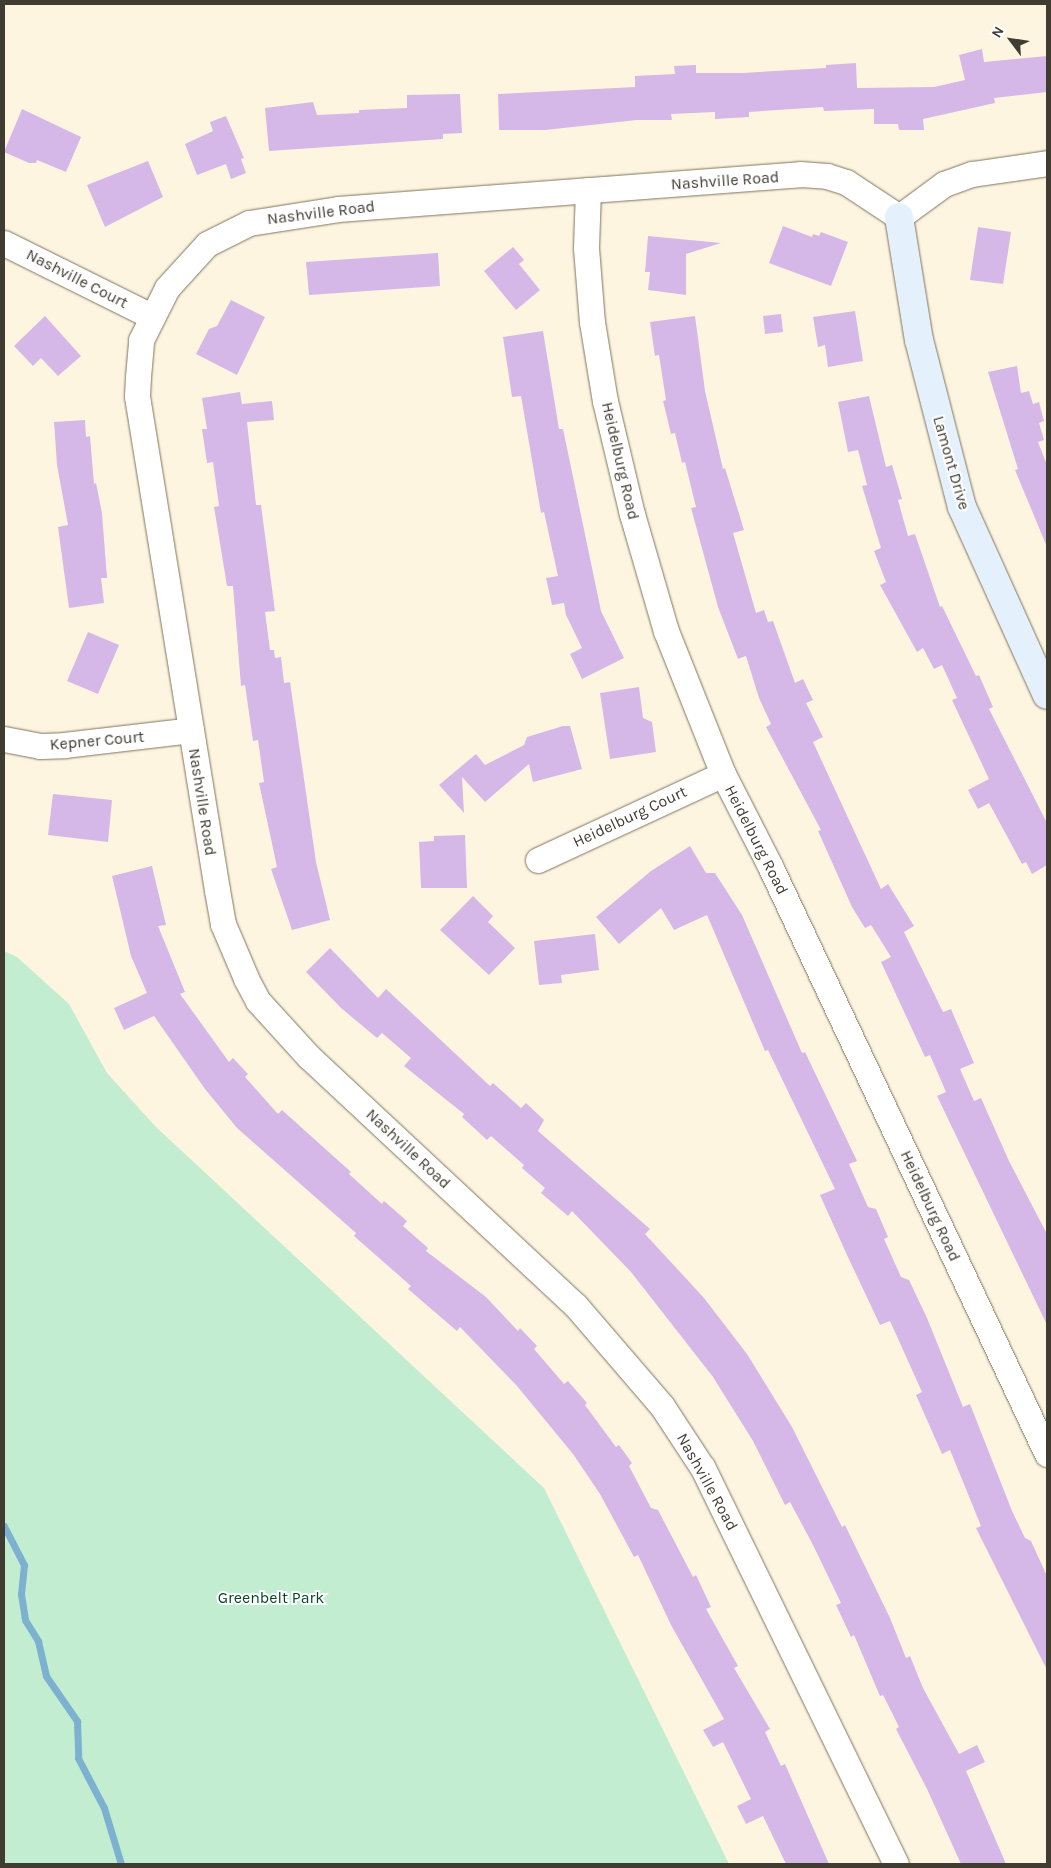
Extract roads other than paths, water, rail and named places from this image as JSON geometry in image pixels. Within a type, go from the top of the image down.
[{"type":"street","points":[[899,217],[944,184],[972,174],[1047,163]]},
{"type":"street","name":"Nashville Road","points":[[896,1864],[702,1467],[662,1406],[574,1305],[309,1057],[258,1001],[223,924],[137,396],[141,340],[150,316],[166,288],[207,244],[249,223],[338,209],[817,174],[846,182],[899,217]]},
{"type":"street","name":"Heidelburg Road","points":[[588,190],[586,248],[592,322],[618,460],[666,631],[723,774],[771,868],[1047,1454]]},
{"type":"street","name":"Lamont Drive","points":[[899,217],[919,340],[962,507],[1047,695]]},
{"type":"street","name":"Nashville Court","points":[[4,243],[150,316]]},
{"type":"street","name":"Kepner Court","points":[[4,739],[40,746],[64,746],[191,730]]},
{"type":"street","name":"Heidelburg Court","points":[[538,860],[723,774]]},
{"type":"waterway","points":[[4,1526],[24,1565],[21,1594],[25,1620],[38,1641],[46,1676],[77,1721],[78,1758],[104,1808],[121,1864]]},
{"type":"park label","name":"Greenbelt Park","points":[[271,1598]]}]
